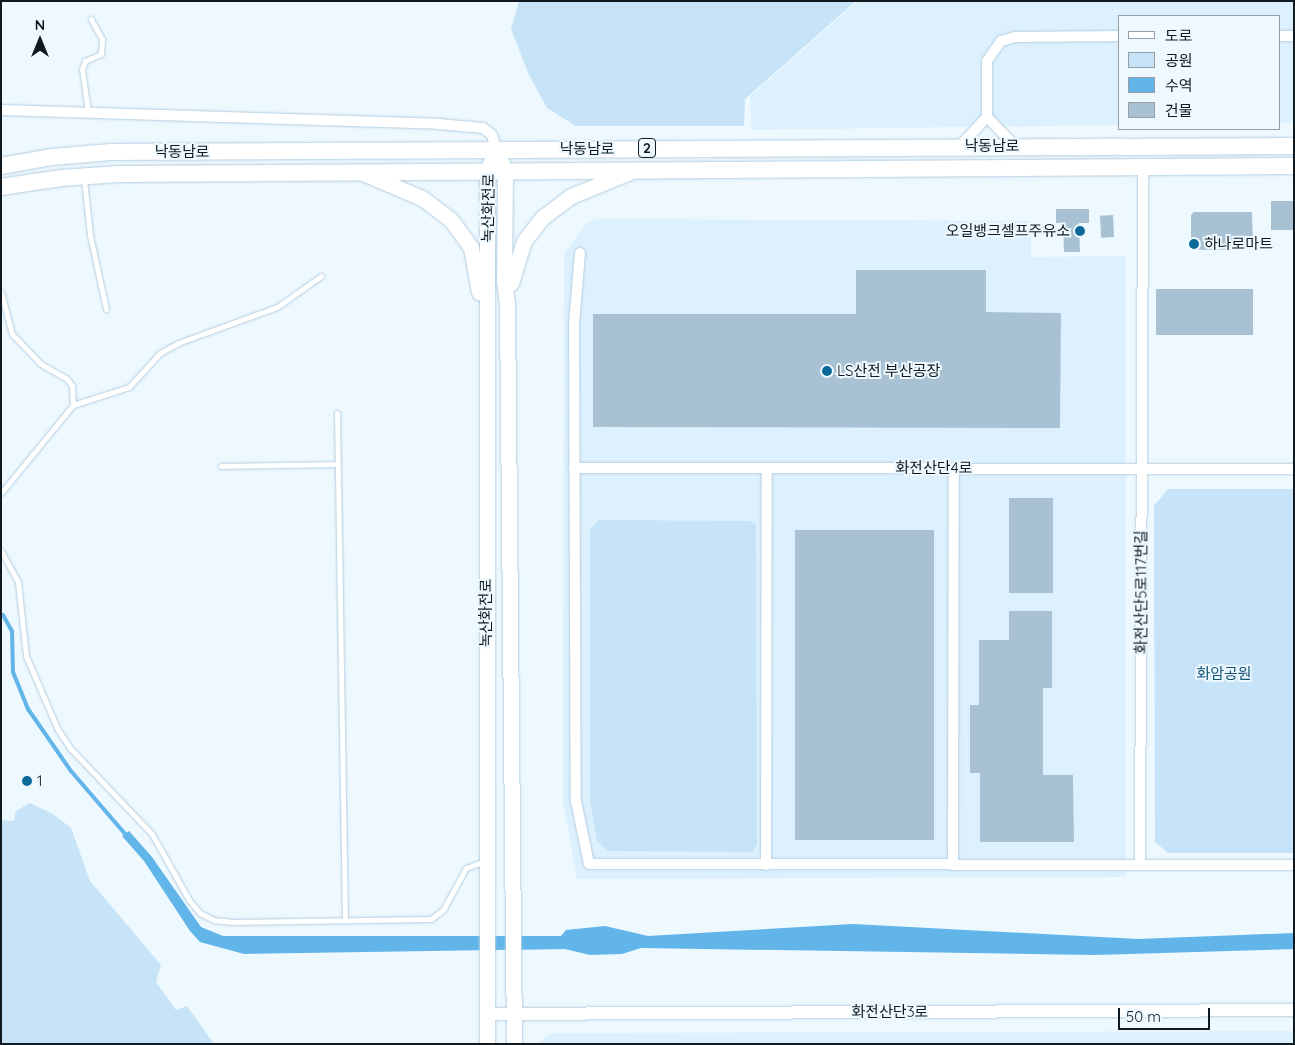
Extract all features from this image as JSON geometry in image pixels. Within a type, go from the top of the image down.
[{"type":"main road","name":"낙동남로","points":[[1,166],[52,157],[111,152],[960,146],[1294,146]]},
{"type":"main road","name":"녹산화전로","points":[[496,150],[505,171],[504,280],[508,304],[514,1044]]},
{"type":"main road","name":"녹산화전로","points":[[486,1044],[487,171],[496,150]]},
{"type":"main road","name":"낙동남로","points":[[1,187],[84,176],[362,172],[1294,166]]},
{"type":"main road","points":[[508,304],[516,259],[532,227],[571,196],[634,170]]},
{"type":"main road","points":[[362,172],[422,198],[451,220],[464,236],[476,267],[486,340]]},
{"type":"street","points":[[1014,146],[987,117],[987,61],[1001,41],[1015,37],[1118,36]]},
{"type":"street","points":[[1280,36],[1294,36]]},
{"type":"street","points":[[1,110],[474,127],[483,128],[492,135],[496,150]]},
{"type":"street","points":[[960,146],[987,117]]},
{"type":"street","name":"화전산단5로117번길","points":[[1140,865],[1143,166]]},
{"type":"street","points":[[580,253],[574,324],[576,800],[589,864],[1294,865]]},
{"type":"street","name":"화전산단4로","points":[[574,468],[1294,470]]},
{"type":"street","points":[[766,865],[768,468]]},
{"type":"street","points":[[953,865],[954,468]]},
{"type":"street","name":"화전산단3로","points":[[486,1014],[1294,1010]]},
{"type":"lane","points":[[88,112],[82,69],[84,61],[101,54],[102,39],[91,18]]},
{"type":"lane","points":[[84,176],[90,235],[106,309]]},
{"type":"lane","points":[[1,493],[73,405],[129,387],[160,353],[178,343],[277,307],[321,276]]},
{"type":"lane","points":[[1,292],[12,334],[41,364],[67,379],[72,386],[73,405]]},
{"type":"lane","points":[[337,413],[345,920]]},
{"type":"lane","points":[[221,466],[338,464]]},
{"type":"lane","points":[[1,551],[18,582],[26,656],[58,730],[71,749],[152,834],[189,900],[200,913],[214,920],[234,922],[438,917],[460,875],[466,868],[485,861]]},
{"type":"shaded area","points":[[858,1],[1294,1],[1294,123],[1280,123],[1280,15],[1118,15],[1118,125],[751,130],[750,96]]},
{"type":"shaded area","points":[[597,219],[1030,221],[1031,257],[1126,256],[1126,877],[577,879],[563,802],[564,254],[586,223]]},
{"type":"shaded area","points":[[1294,1031],[1294,1044],[538,1044],[550,1033]]},
{"type":"green space","points":[[519,1],[856,1],[745,99],[744,126],[576,126],[547,108],[529,75],[511,29]]},
{"type":"green space","name":"화암공원","points":[[1168,489],[1294,489],[1294,853],[1168,853],[1155,842],[1154,506]]},
{"type":"green space","points":[[599,520],[751,521],[756,525],[757,845],[752,852],[608,851],[597,841],[590,799],[590,529]]},
{"type":"green space","points":[[30,803],[53,814],[71,828],[90,881],[161,965],[156,982],[176,1010],[187,1006],[214,1044],[1,1044],[1,820],[14,821],[16,811]]},
{"type":"water","points":[[129,831],[152,857],[201,927],[223,936],[561,936],[566,930],[605,926],[648,936],[853,924],[1138,939],[1294,933],[1294,949],[1095,955],[641,948],[622,954],[590,955],[565,949],[244,954],[200,942],[190,931],[144,861],[122,836]]},
{"type":"building","points":[[1271,201],[1294,201],[1294,230],[1271,230]]},
{"type":"building","points":[[1056,209],[1089,209],[1089,223],[1079,223],[1080,252],[1064,252],[1063,223],[1056,223]]},
{"type":"building","points":[[1194,212],[1252,212],[1253,249],[1191,250],[1191,215]]},
{"type":"building","points":[[1113,215],[1114,237],[1101,238],[1100,216]]},
{"type":"building","name":"LS산전 부산공장","points":[[856,270],[986,270],[986,312],[1061,313],[1060,428],[593,427],[593,314],[856,314]]},
{"type":"building","points":[[1156,289],[1253,289],[1253,335],[1156,335]]},
{"type":"building","points":[[1009,498],[1053,498],[1053,593],[1009,593]]},
{"type":"building","points":[[795,530],[934,530],[934,840],[795,840]]},
{"type":"building","points":[[1009,611],[1052,611],[1052,688],[1043,688],[1043,775],[1073,775],[1074,842],[980,842],[980,773],[970,773],[970,705],[979,705],[979,640],[1009,640]]},
{"type":"waterway","points":[[3,615],[12,631],[13,672],[28,709],[71,771],[127,836]]},
{"type":"place","name":"오일뱅크셀프주유소","points":[[1080,231]]},
{"type":"place","name":"하나로마트","points":[[1194,244]]},
{"type":"place","name":"LS산전 부산공장","points":[[827,371]]},
{"type":"place","name":"1","points":[[27,781]]}]
